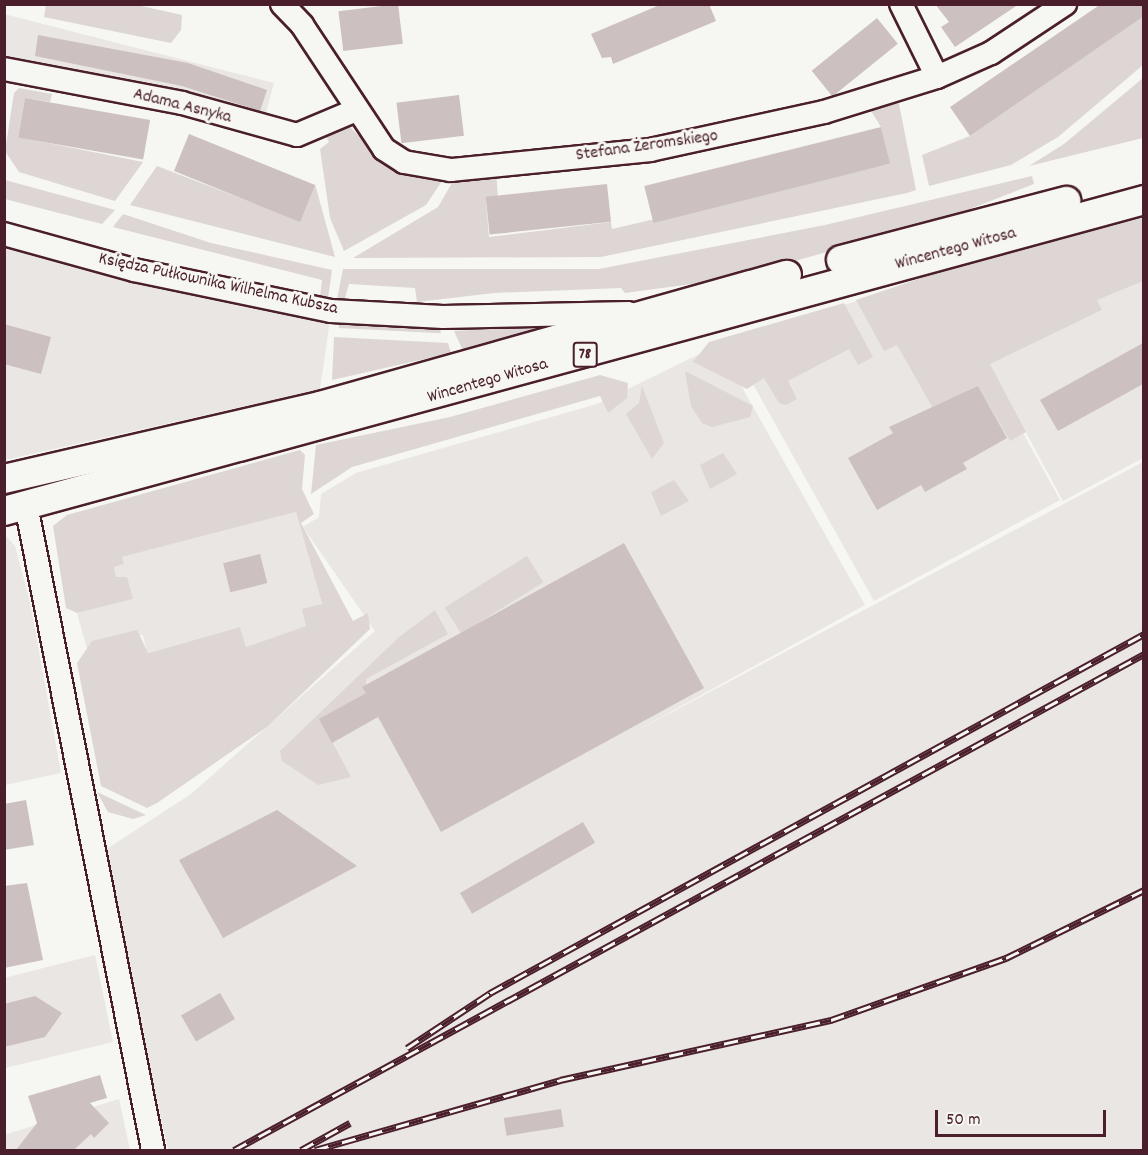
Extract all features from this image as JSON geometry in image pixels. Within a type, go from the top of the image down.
[{"type":"main road","name":"Wincentego Witosa","points":[[4,479],[320,405],[651,313],[1143,182]]},
{"type":"main road","name":"Wincentego Witosa","points":[[15,508],[1143,200]]},
{"type":"street","name":"Stefana Żeromskiego","points":[[282,4],[302,25],[354,111],[384,149],[404,162],[451,170],[651,150],[726,136],[938,77],[991,53],[1065,4]]},
{"type":"street","points":[[901,4],[938,77]]},
{"type":"street","name":"Adama Asnyka","points":[[4,69],[182,103],[297,135],[354,111]]},
{"type":"street","name":"Księdza Pułkownika Wilhelma Kubsza","points":[[4,234],[134,270],[300,306],[442,317],[651,313]]},
{"type":"street","points":[[15,508],[153,1150]]},
{"type":"shaded area","points":[[46,5],[137,5],[182,15],[181,30],[171,43],[44,17]]},
{"type":"shaded area","points":[[4,14],[274,83],[265,116],[5,58]]},
{"type":"shaded area","points":[[1143,17],[1143,65],[1058,137],[1011,165],[929,186],[922,155],[970,136]]},
{"type":"shaded area","points":[[1143,78],[1143,138],[1029,166],[1064,144]]},
{"type":"shaded area","points":[[19,88],[52,94],[50,102],[25,98],[18,137],[143,162],[115,201],[19,172],[5,151],[14,93]]},
{"type":"shaded area","points":[[898,99],[916,190],[907,193],[601,257],[353,258],[438,207],[456,176],[496,171],[498,199],[486,201],[489,237],[611,222],[612,229],[890,164],[881,127],[868,106]]},
{"type":"shaded area","points":[[344,121],[379,156],[446,175],[426,205],[344,251],[330,218],[320,149],[329,142],[325,135]]},
{"type":"shaded area","points":[[157,166],[300,221],[315,184],[335,257],[130,205]]},
{"type":"shaded area","points":[[1032,176],[1034,184],[952,216],[736,278],[625,293],[621,288],[494,293],[417,302],[415,288],[349,284],[344,301],[337,299],[343,269],[599,269],[825,225]]},
{"type":"shaded area","points":[[5,180],[115,210],[102,224],[5,199]]},
{"type":"shaded area","points":[[123,214],[211,243],[332,270],[328,298],[320,297],[322,280],[113,227]]},
{"type":"shaded area","points":[[1143,218],[1143,281],[1097,300],[1102,310],[990,364],[1026,432],[1010,441],[978,386],[934,410],[897,345],[884,351],[856,300],[981,258]]},
{"type":"shaded area","points":[[5,233],[332,306],[320,389],[5,460]]},
{"type":"shaded area","points":[[1143,245],[1143,458],[1063,501],[989,364],[1102,310],[1076,262]]},
{"type":"shaded area","points":[[936,276],[1060,500],[874,601],[729,341]]},
{"type":"shaded area","points":[[844,303],[873,357],[858,365],[849,349],[788,381],[797,399],[786,405],[779,403],[764,378],[747,389],[693,362],[709,342]]},
{"type":"shaded area","points":[[339,322],[441,327],[441,333],[339,328]]},
{"type":"shaded area","points":[[540,326],[544,332],[465,355],[454,331]]},
{"type":"shaded area","points":[[334,337],[448,343],[451,353],[332,380]]},
{"type":"shaded area","points":[[718,345],[865,605],[625,737],[1143,462],[1143,1150],[168,1150],[102,852],[191,794],[375,631],[303,527],[319,517],[321,494],[356,473],[597,404]]},
{"type":"shaded area","points":[[685,371],[753,406],[750,417],[712,427],[702,423],[691,406]]},
{"type":"shaded area","points":[[600,375],[628,383],[627,398],[608,413],[600,396],[352,467],[311,494],[316,445],[450,417]]},
{"type":"shaded area","points":[[642,386],[664,443],[652,459],[626,414],[639,403]]},
{"type":"shaded area","points":[[300,450],[305,455],[302,489],[314,514],[301,523],[353,621],[368,613],[370,629],[267,727],[157,803],[147,808],[101,786],[77,663],[92,641],[137,630],[148,653],[240,627],[246,647],[306,626],[302,609],[322,604],[296,512],[122,557],[124,564],[114,567],[116,577],[127,577],[133,599],[77,613],[66,608],[53,526],[67,515]]},
{"type":"shaded area","points":[[723,453],[737,474],[710,489],[700,465]]},
{"type":"shaded area","points":[[674,480],[689,501],[661,516],[651,492]]},
{"type":"shaded area","points":[[296,512],[322,604],[307,626],[246,647],[240,627],[147,653],[143,635],[92,642],[87,649],[77,613],[133,599],[116,577],[114,567],[122,557]]},
{"type":"shaded area","points":[[5,535],[15,546],[30,602],[61,773],[5,785]]},
{"type":"shaded area","points":[[527,556],[543,582],[461,634],[445,607]]},
{"type":"shaded area","points":[[435,610],[448,634],[366,679],[366,693],[320,719],[351,777],[318,785],[282,761],[280,751],[398,638]]},
{"type":"shaded area","points":[[97,792],[146,815],[133,819],[108,812]]},
{"type":"shaded area","points":[[95,955],[113,1042],[5,1068],[4,978]]},
{"type":"shaded area","points":[[119,1099],[130,1150],[5,1150],[4,1135]]},
{"type":"building","points":[[398,4],[403,44],[343,51],[338,11]]},
{"type":"building","points":[[662,4],[709,4],[716,21],[613,64],[611,57],[602,58],[591,34]]},
{"type":"building","points":[[935,4],[1019,4],[955,47],[941,27],[949,22]]},
{"type":"building","points":[[1101,4],[1143,4],[1143,17],[970,136],[950,107]]},
{"type":"building","points":[[877,18],[898,44],[832,97],[812,71]]},
{"type":"building","points":[[38,35],[188,63],[267,90],[260,111],[182,86],[35,56]]},
{"type":"building","points":[[459,95],[464,136],[401,143],[396,103]]},
{"type":"building","points":[[25,98],[150,120],[143,159],[18,137]]},
{"type":"building","points":[[881,127],[890,164],[653,223],[644,186]]},
{"type":"building","points":[[189,134],[315,185],[300,222],[174,171]]},
{"type":"building","points":[[607,184],[611,222],[490,235],[486,197]]},
{"type":"building","points":[[4,324],[51,337],[41,374],[4,364]]},
{"type":"building","points":[[1143,343],[1143,384],[1058,431],[1040,400]]},
{"type":"building","points":[[978,386],[1007,438],[963,463],[967,469],[925,492],[921,485],[877,510],[848,458],[893,433],[889,427]]},
{"type":"building","points":[[624,543],[704,688],[441,832],[378,717],[332,743],[319,719],[366,693],[362,687]]},
{"type":"building","points":[[260,554],[267,583],[230,592],[223,563]]},
{"type":"building","points":[[26,800],[34,845],[4,850],[4,804]]},
{"type":"building","points":[[277,810],[357,866],[223,938],[179,860]]},
{"type":"building","points":[[583,822],[595,843],[472,914],[460,893]]},
{"type":"building","points":[[27,883],[43,960],[4,968],[4,886]]},
{"type":"building","points":[[220,993],[235,1019],[196,1041],[181,1016]]},
{"type":"building","points":[[35,996],[62,1013],[45,1037],[4,1047],[4,1004]]},
{"type":"building","points":[[100,1075],[107,1098],[90,1103],[109,1123],[94,1138],[91,1134],[74,1150],[16,1150],[37,1123],[28,1096]]},
{"type":"building","points":[[561,1109],[564,1127],[507,1136],[504,1118]]},
{"type":"railway","points":[[407,1048],[490,993],[1144,634]]},
{"type":"railway","points":[[234,1150],[1144,654]]},
{"type":"railway","points":[[315,1150],[560,1080],[831,1020],[1006,958],[1144,890]]},
{"type":"railway","points":[[301,1150],[350,1123]]}]
